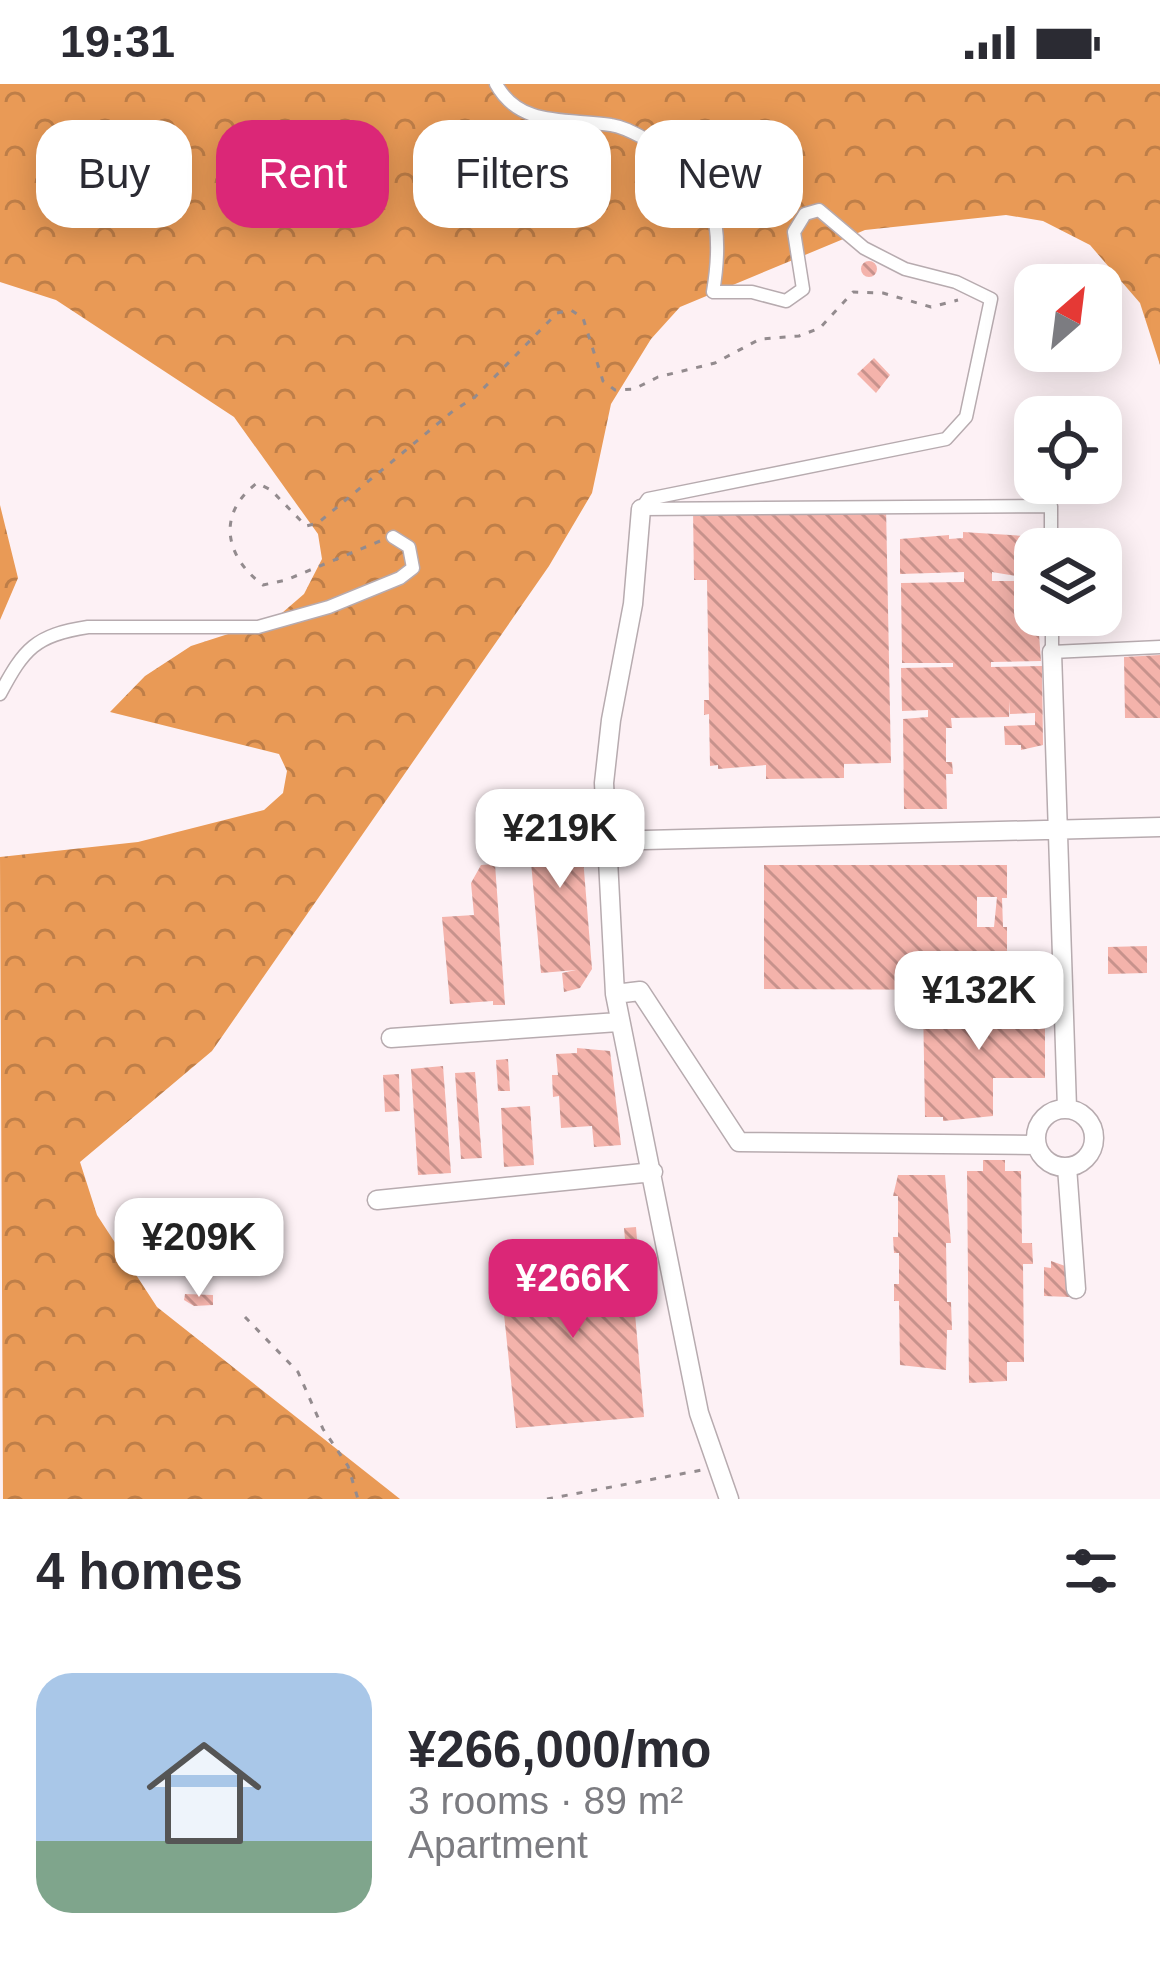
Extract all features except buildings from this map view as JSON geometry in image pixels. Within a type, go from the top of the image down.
[{"type":"street","points":[[496,84],[512,105],[535,118],[626,128],[687,167],[709,196],[716,218],[720,248],[713,292],[794,298],[803,289],[794,232],[806,214],[819,210],[864,248],[905,269],[956,282],[991,299],[966,418],[946,439],[648,499],[641,509],[633,604],[604,783],[614,994],[699,1413],[729,1499]]},
{"type":"street","points":[[641,509],[1051,506],[1051,528]]},
{"type":"street","points":[[0,694],[21,655],[39,640],[62,631],[258,627],[329,607],[413,568],[409,547],[393,538]]},
{"type":"street","points":[[1052,636],[1067,1108]]},
{"type":"street","points":[[1052,652],[1160,646]]},
{"type":"street","points":[[605,841],[1160,826]]},
{"type":"street","points":[[614,994],[640,991],[739,1142],[1036,1145]]},
{"type":"street","points":[[391,1038],[618,1022]]},
{"type":"street","points":[[1067,1108],[1091,1124],[1094,1143],[1085,1160],[1067,1167],[1051,1164],[1036,1145],[1042,1118],[1067,1108]]},
{"type":"street","points":[[1067,1167],[1076,1289]]},
{"type":"street","points":[[377,1199],[653,1172]]},
{"type":"path","points":[[393,538],[263,585],[241,569],[231,547],[235,508],[257,483],[271,490],[306,526],[318,523],[475,397],[557,313],[571,310],[583,318],[603,381],[615,390],[634,389],[658,377],[715,363],[760,339],[799,336],[820,328],[853,292],[883,293],[931,307],[973,296],[991,299]]},
{"type":"path","points":[[244,1317],[298,1372],[323,1430],[348,1466],[358,1499]]},
{"type":"path","points":[[547,1499],[715,1468]]},
{"type":"green space","points":[[0,84],[1160,84],[1160,365],[1140,303],[1122,282],[1122,264],[1106,264],[1090,245],[1043,221],[1006,215],[865,230],[680,307],[651,339],[611,404],[592,493],[549,566],[212,1051],[80,1162],[97,1215],[157,1307],[400,1499],[3,1499],[0,857],[138,842],[264,810],[283,793],[287,771],[279,754],[110,712],[145,676],[191,646],[275,619],[304,594],[322,559],[318,534],[234,417],[56,300],[0,282]]},
{"type":"green space","points":[[0,505],[18,578],[0,620]]}]
